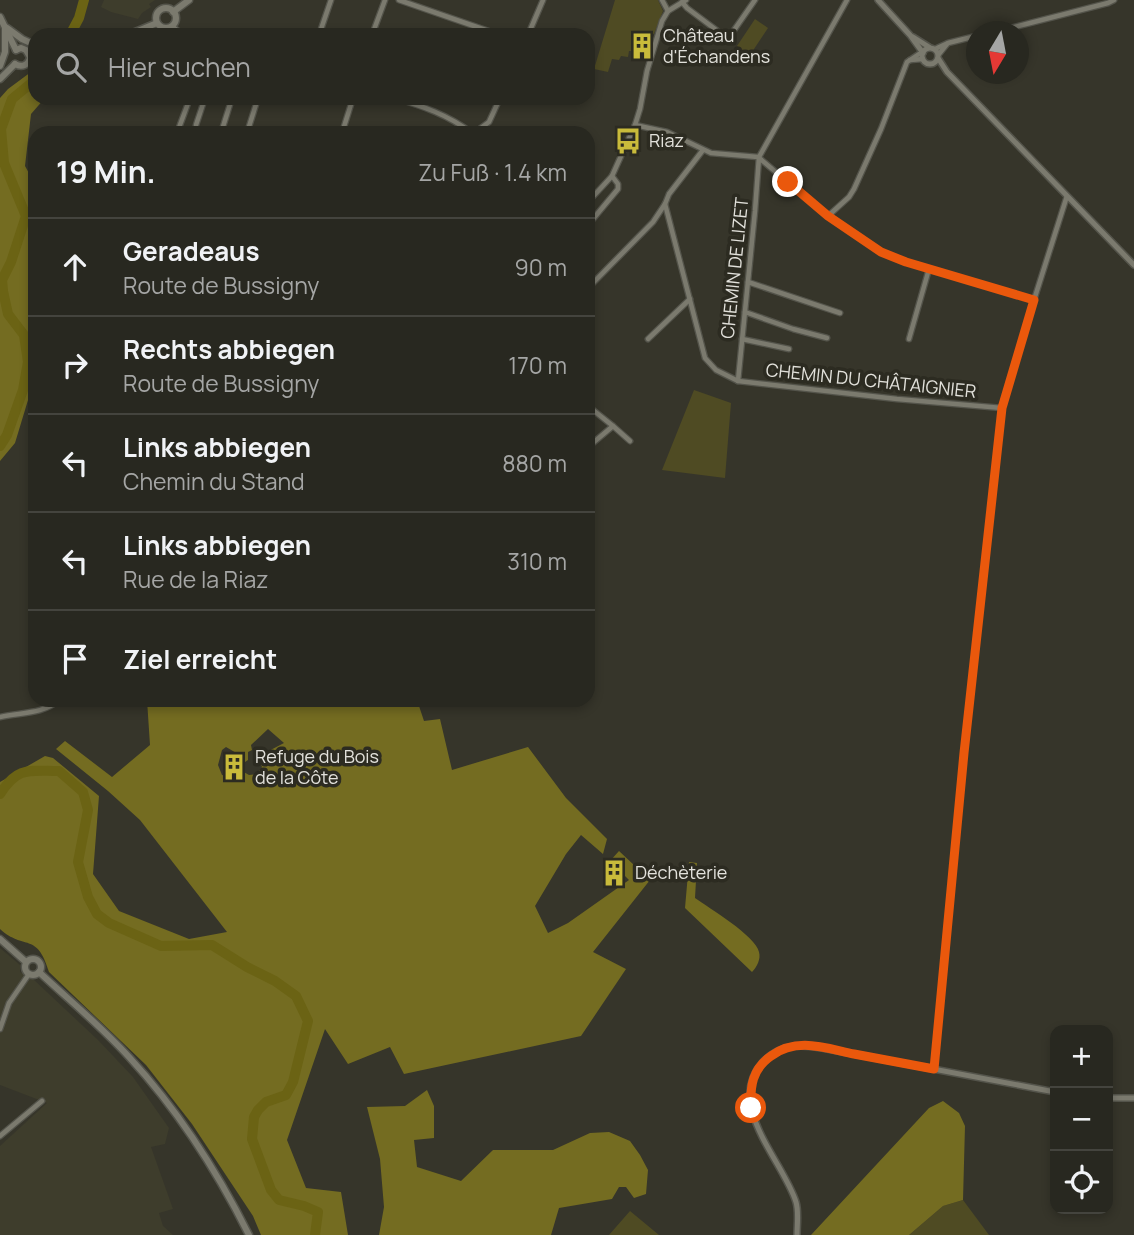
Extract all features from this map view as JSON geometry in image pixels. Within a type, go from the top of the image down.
[{"type":"main road","points":[[173,12],[189,0]]},
{"type":"main road","points":[[160,10],[173,12],[175,18],[172,26],[162,27],[157,23],[156,17],[160,10]]},
{"type":"main road","points":[[0,17],[16,50]]},
{"type":"main road","points":[[145,28],[157,23]]},
{"type":"main road","points":[[5,27],[28,42]]},
{"type":"main road","points":[[0,66],[5,52],[5,27]]},
{"type":"main road","points":[[28,52],[21,48],[16,50],[12,57],[18,66],[28,63]]},
{"type":"main road","points":[[0,79],[15,64]]},
{"type":"main road","points":[[0,939],[26,962]]},
{"type":"main road","points":[[38,960],[41,965],[39,972],[29,974],[25,967],[26,962],[38,960]]},
{"type":"main road","points":[[39,972],[106,1033],[148,1078],[204,1155],[249,1235]]},
{"type":"street","points":[[321,28],[331,0]]},
{"type":"street","points":[[375,28],[385,0]]},
{"type":"street","points":[[399,0],[480,28]]},
{"type":"street","points":[[531,28],[543,0]]},
{"type":"street","points":[[662,0],[668,11]]},
{"type":"street","points":[[595,194],[612,176],[635,125],[656,36],[668,11],[684,1],[687,8],[728,36],[733,33],[755,0]]},
{"type":"street","points":[[759,157],[847,0]]},
{"type":"street","points":[[878,0],[910,35],[926,62],[947,72]]},
{"type":"street","points":[[1029,23],[1114,0]]},
{"type":"street","points":[[910,35],[935,52],[947,72],[1134,265]]},
{"type":"street","points":[[828,216],[854,189],[907,62],[919,54],[935,52],[948,43],[966,38]]},
{"type":"street","points":[[930,64],[935,62],[935,52]]},
{"type":"street","points":[[180,126],[187,105]]},
{"type":"street","points":[[196,125],[203,105]]},
{"type":"street","points":[[223,126],[230,105]]},
{"type":"street","points":[[249,126],[256,105]]},
{"type":"street","points":[[344,126],[350,105]]},
{"type":"street","points":[[417,105],[464,126]]},
{"type":"street","points":[[483,126],[489,122],[497,105]]},
{"type":"street","points":[[635,125],[667,132],[711,153],[759,157],[828,216],[881,252],[929,270],[1034,300]]},
{"type":"street","points":[[595,281],[653,222],[669,194],[704,150]]},
{"type":"street","name":"CHEMIN DE LIZET","points":[[738,381],[759,157]]},
{"type":"street","points":[[595,217],[616,193],[618,184],[612,176]]},
{"type":"street","points":[[934,1069],[963,766],[1002,408],[1067,196]]},
{"type":"street","points":[[665,204],[705,358],[716,370],[738,381]]},
{"type":"street","points":[[909,336],[929,270]]},
{"type":"street","points":[[748,282],[839,313]]},
{"type":"street","points":[[648,340],[691,298]]},
{"type":"street","points":[[745,312],[827,338]]},
{"type":"street","points":[[742,338],[789,349]]},
{"type":"street","name":"CHEMIN DU CHÂTAIGNIER","points":[[738,381],[1002,408]]},
{"type":"street","points":[[595,412],[630,440]]},
{"type":"street","points":[[595,441],[613,426]]},
{"type":"street","points":[[0,717],[47,707]]},
{"type":"street","points":[[0,1029],[9,1003],[29,974]]},
{"type":"street","points":[[797,1235],[797,1205],[751,1108],[750,1089],[753,1077],[765,1059],[777,1051],[786,1046],[797,1045],[822,1048],[1050,1091]]},
{"type":"street","points":[[1113,1098],[1134,1098]]},
{"type":"street","points":[[0,1136],[42,1101]]},
{"type":"shaded area","points":[[104,0],[155,0],[138,19],[101,7]]},
{"type":"shaded area","points":[[615,0],[658,0],[663,11],[654,34],[650,33],[648,41],[636,38],[628,57],[612,59],[608,72],[595,69]]},
{"type":"shaded area","points":[[755,19],[768,28],[750,55],[737,46]]},
{"type":"shaded area","points":[[28,74],[28,105],[39,105],[31,114],[28,126],[25,166],[28,171],[28,400],[15,443],[0,461],[0,98]]},
{"type":"shaded area","points":[[694,390],[731,403],[725,478],[662,470]]},
{"type":"shaded area","points":[[147,707],[419,707],[424,721],[440,719],[452,770],[528,747],[566,798],[607,839],[603,854],[581,835],[566,854],[535,906],[548,933],[568,923],[629,880],[610,861],[619,851],[650,880],[593,952],[626,969],[581,1036],[404,1074],[390,1047],[348,1064],[325,1029],[287,1140],[306,1188],[341,1192],[348,1235],[261,1235],[253,1216],[192,1124],[146,1065],[49,972],[35,946],[0,929],[0,782],[45,756],[53,758],[99,796],[93,874],[119,911],[189,939],[227,932],[140,820],[56,749],[65,741],[112,777],[150,745]],"holes":[[[268,729],[284,743],[259,756],[262,767],[257,774],[249,775],[242,771],[239,778],[222,775],[218,765],[222,750],[226,747],[238,754],[242,764],[248,760],[251,745]]]},
{"type":"shaded area","points":[[689,862],[697,863],[695,898],[721,915],[756,945],[759,957],[752,972],[685,908]]},
{"type":"shaded area","points":[[0,948],[20,965],[20,972],[33,979],[133,1077],[169,1128],[165,1144],[151,1147],[173,1209],[159,1213],[163,1226],[173,1235],[0,1235],[0,1146],[47,1103],[0,1085]]},
{"type":"shaded area","points":[[427,1090],[434,1106],[434,1138],[414,1140],[417,1167],[461,1181],[493,1150],[553,1150],[590,1133],[609,1132],[630,1141],[640,1155],[648,1170],[646,1194],[634,1198],[626,1187],[619,1187],[612,1199],[559,1208],[551,1235],[379,1235],[384,1207],[380,1159],[367,1107],[405,1106]]},
{"type":"shaded area","points":[[943,1101],[959,1113],[965,1126],[963,1200],[943,1206],[909,1235],[811,1235],[929,1108]]},
{"type":"shaded area","points":[[963,1200],[989,1235],[909,1235],[943,1206]]},
{"type":"shaded area","points":[[630,1211],[659,1235],[609,1235]]},
{"type":"waterway","points":[[74,28],[84,0]]},
{"type":"waterway","points":[[28,86],[12,99],[1,129],[4,163],[26,216],[11,262],[2,280],[3,291],[8,314],[24,335],[28,362]]},
{"type":"waterway","points":[[0,446],[7,435],[23,390],[28,362]]},
{"type":"waterway","points":[[0,794],[19,774],[59,771],[83,792],[88,810],[78,862],[88,897],[97,914],[109,923],[161,946],[212,945],[296,996],[308,1021],[293,1082],[286,1095],[266,1102],[258,1110],[254,1117],[252,1139],[271,1190],[279,1200],[318,1212],[315,1235]]},
{"type":"place","name":"Château d'Échandens","points":[[642,46]]},
{"type":"place","name":"Riaz","points":[[628,141]]},
{"type":"place","name":"Refuge du Bois de la Côte","points":[[234,767]]},
{"type":"place","name":"Déchèterie","points":[[614,873]]},
{"type":"route","points":[[751,1108],[750,1089],[758,1068],[765,1059],[786,1046],[822,1048],[934,1069],[964,753],[1002,408],[1034,300],[881,252],[828,216],[788,182]]}]
